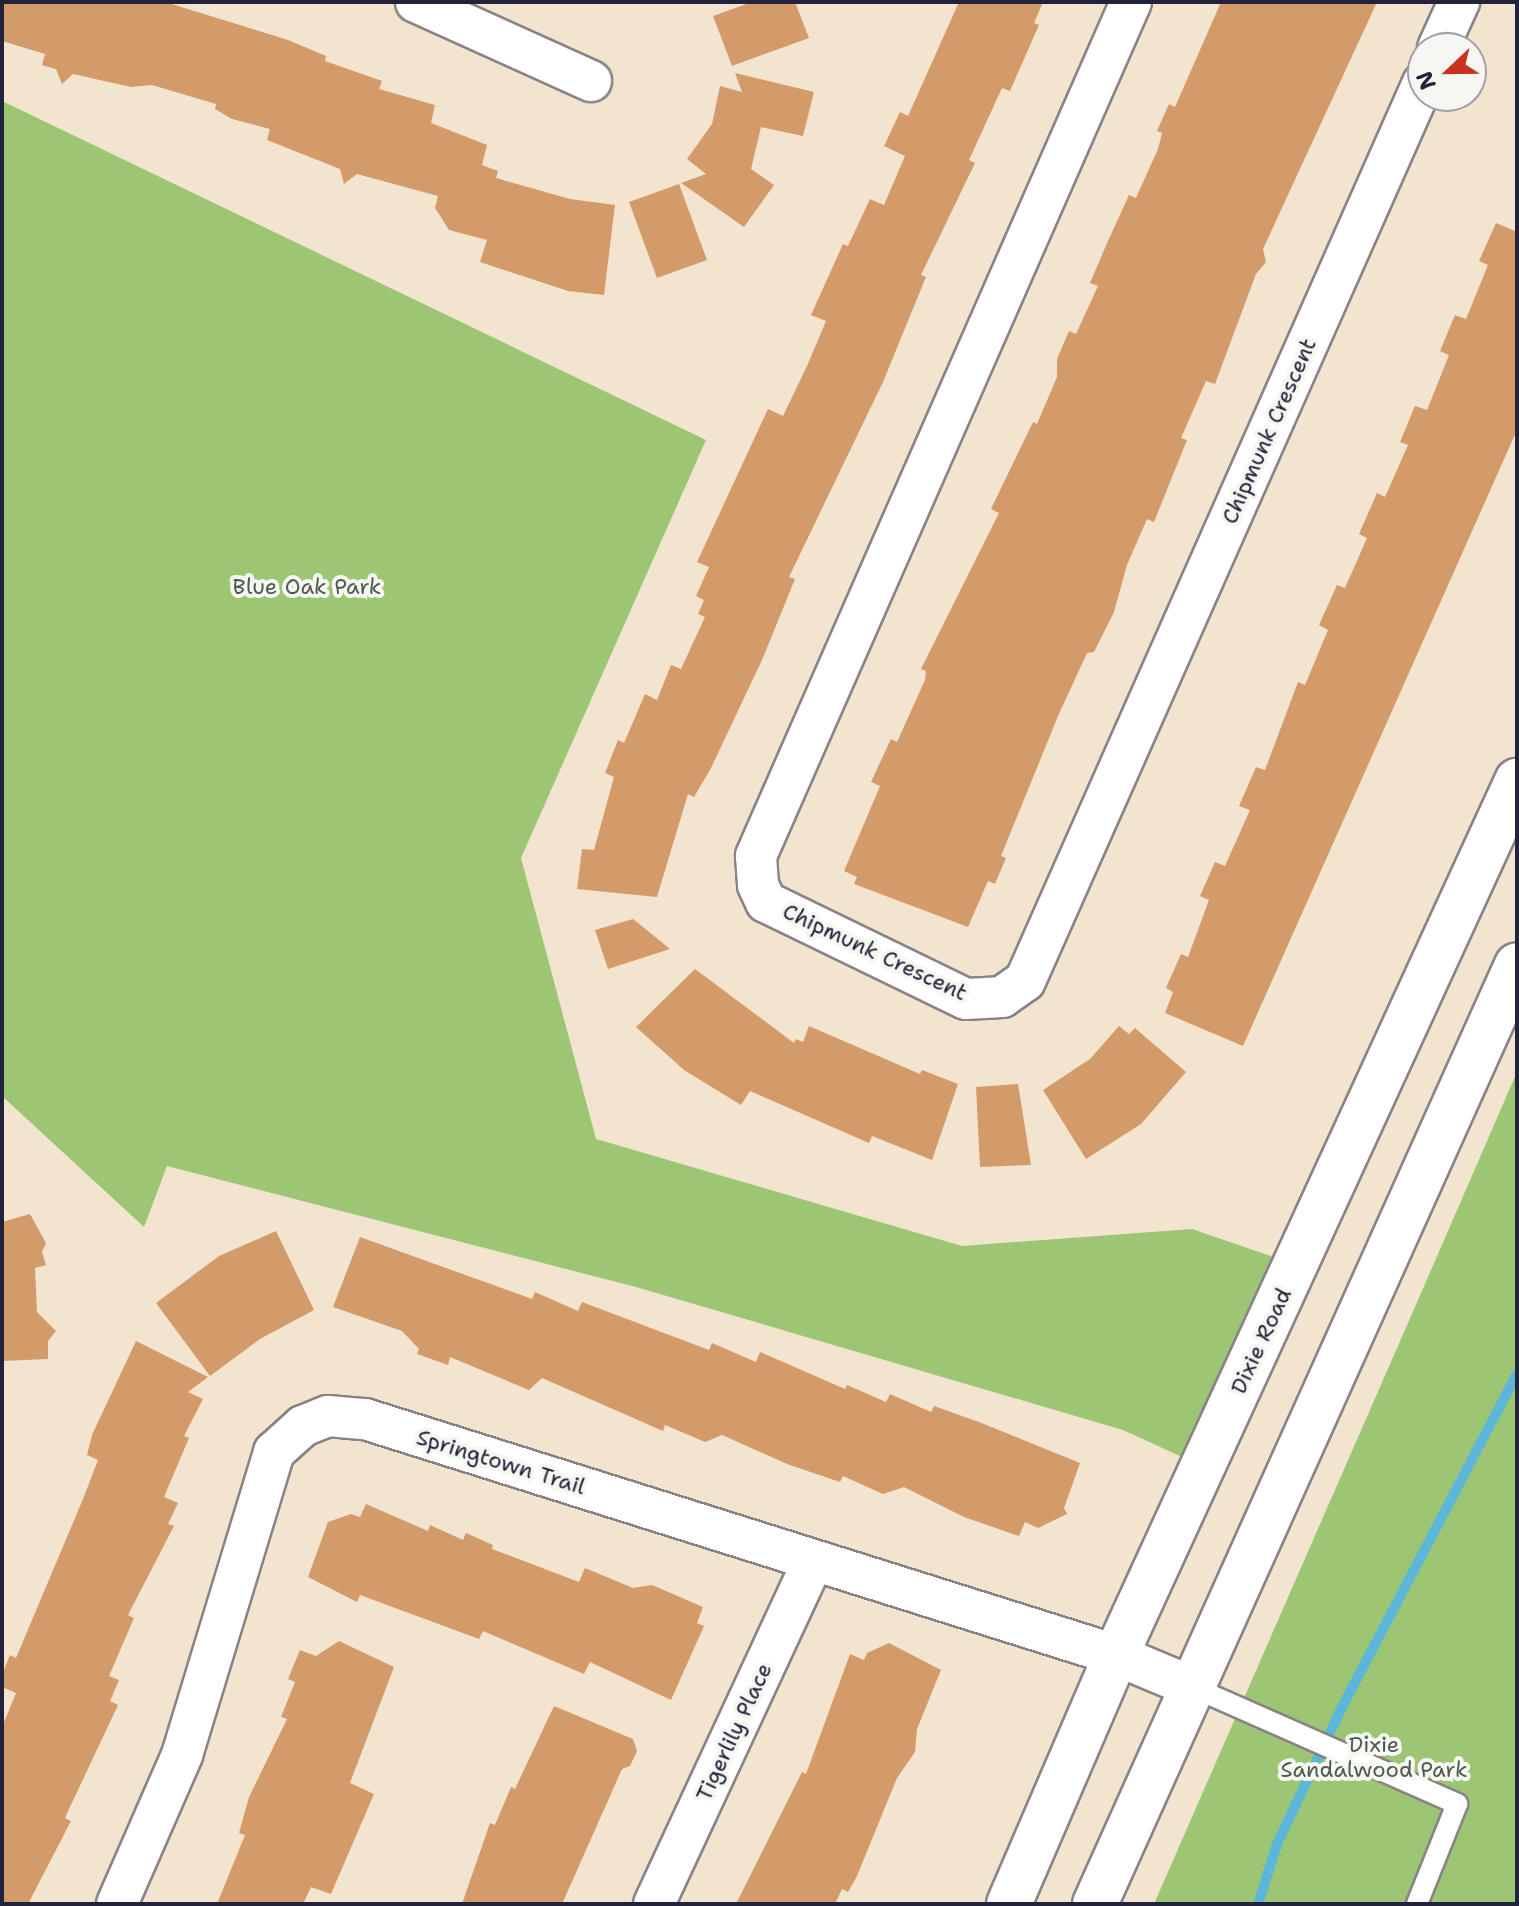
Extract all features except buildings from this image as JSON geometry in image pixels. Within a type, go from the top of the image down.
[{"type":"main road","name":"Dixie Road","points":[[1009,1904],[1116,1655],[1517,781]]},
{"type":"main road","points":[[1095,1904],[1190,1686],[1517,965]]},
{"type":"street","points":[[416,2],[591,81]]},
{"type":"street","name":"Chipmunk Crescent","points":[[1131,2],[756,856],[758,885],[766,902],[966,999],[1002,997],[1025,981],[1410,112]]},
{"type":"street","points":[[1445,32],[1459,2]]},
{"type":"street","name":"Springtown Trail","points":[[117,1904],[182,1755],[274,1452],[303,1426],[328,1416],[365,1419],[1116,1655],[1190,1686]]},
{"type":"street","name":"Tigerlily Place","points":[[654,1904],[813,1561]]},
{"type":"lane","points":[[1190,1686],[1373,1770],[1457,1804],[1417,1904]]},
{"type":"green space","name":"Blue Oak Park","points":[[2,101],[706,440],[521,858],[596,1139],[962,1246],[1192,1229],[1276,1258],[1182,1457],[1123,1430],[636,1287],[167,1166],[144,1227],[2,1096]]},
{"type":"green space","name":"Dixie Sandalwood Park","points":[[1517,1072],[1517,1904],[1154,1904],[1418,1300]]},
{"type":"waterway","points":[[1258,1904],[1277,1844],[1341,1709],[1517,1374]]}]
